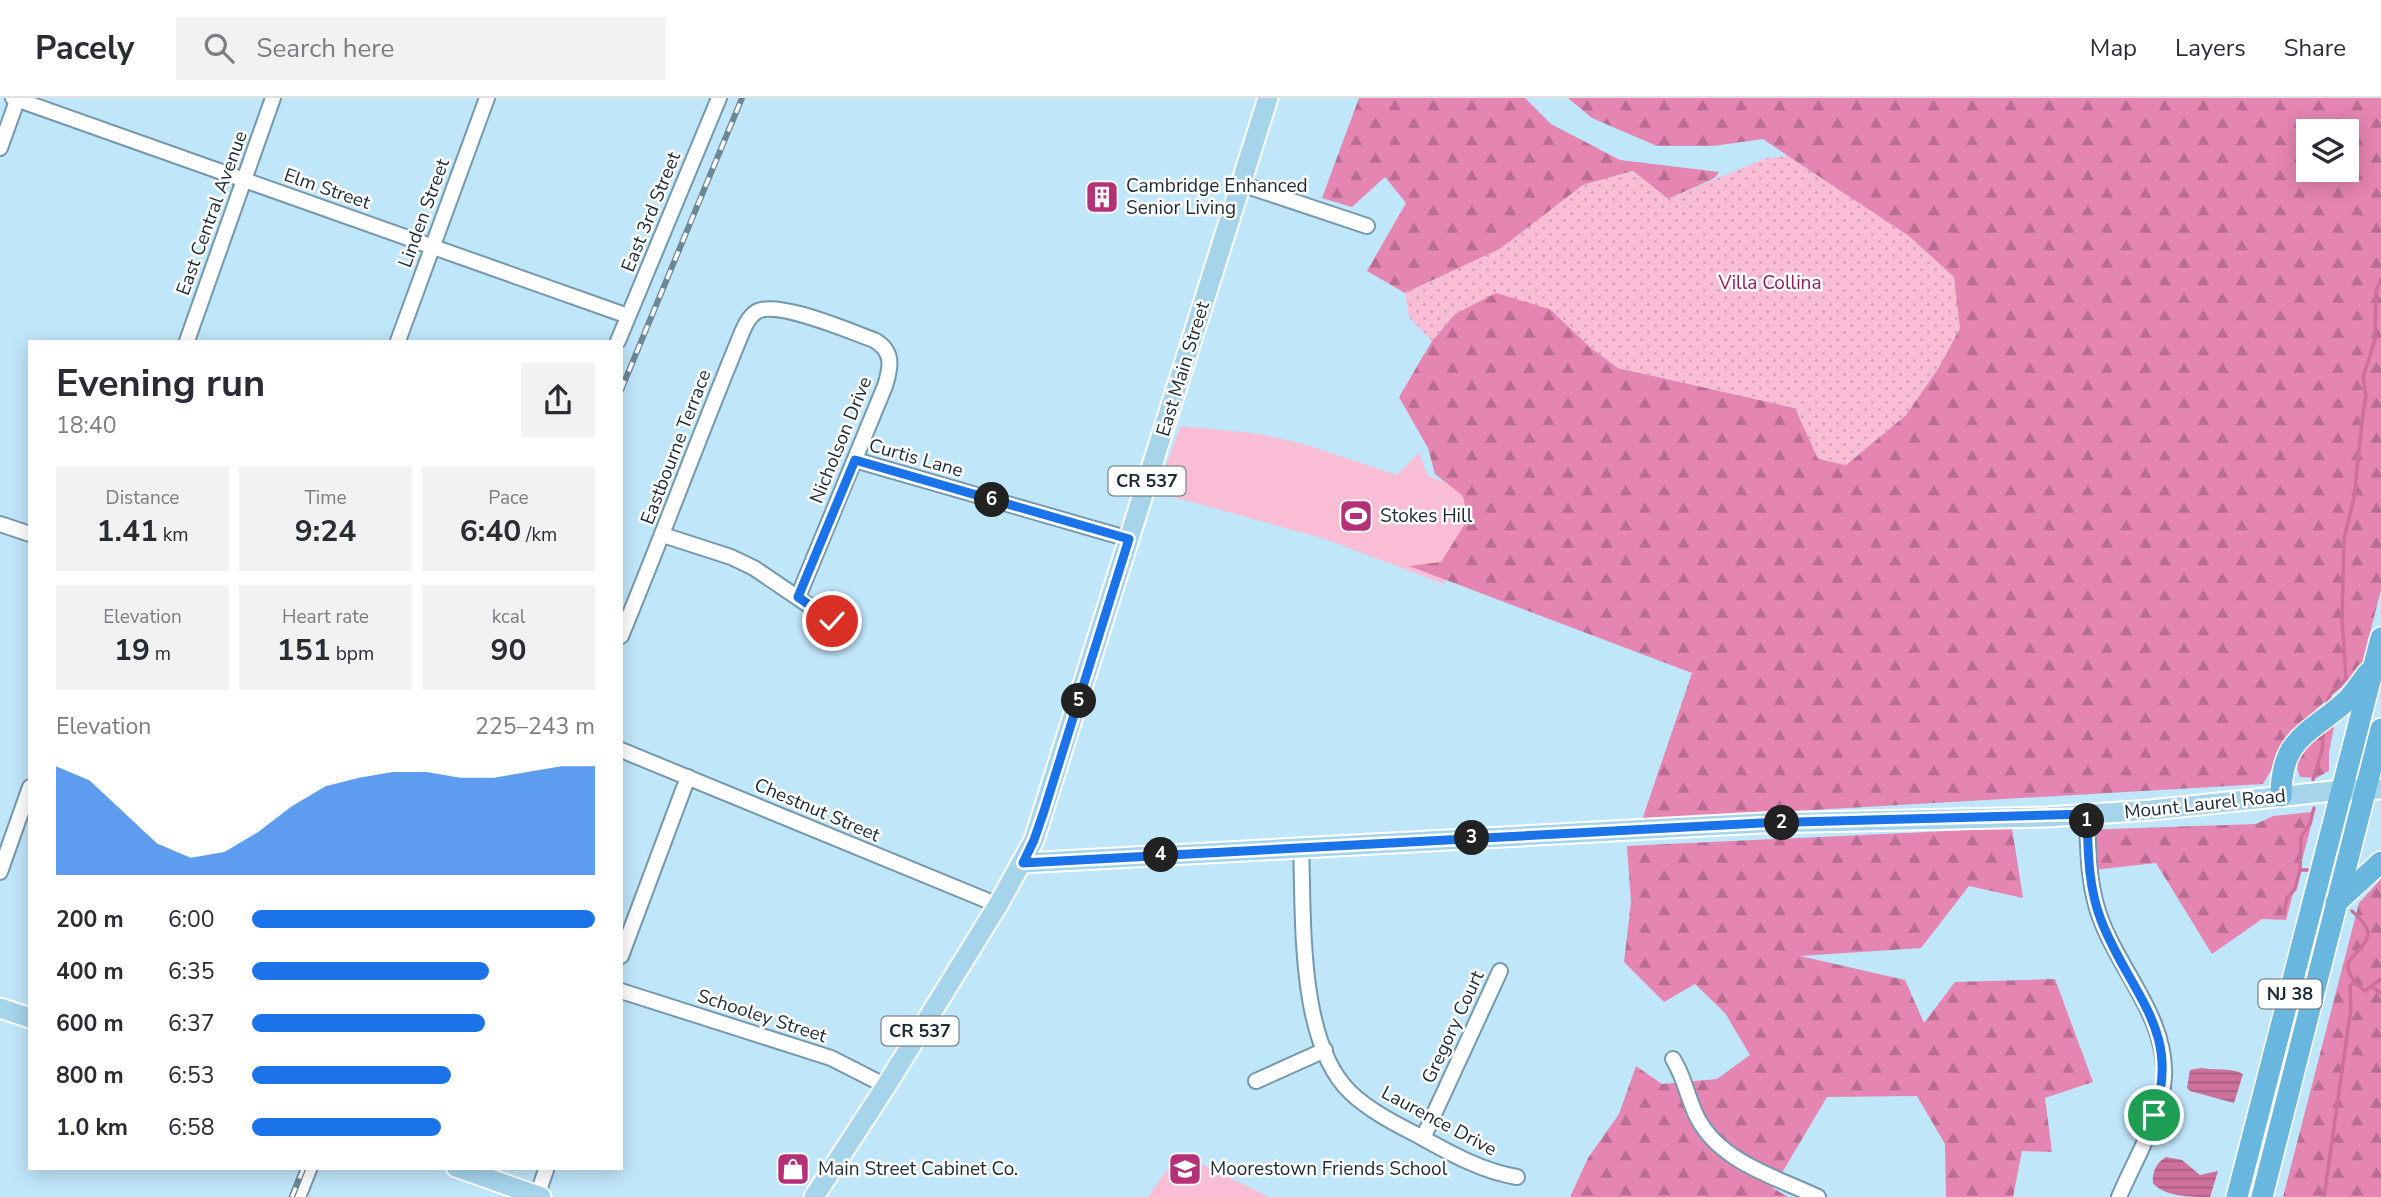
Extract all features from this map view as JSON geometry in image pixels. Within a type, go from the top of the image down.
[{"type":"highway","name":"NJ 38","points":[[2237,1197],[2381,638]]},
{"type":"highway","points":[[2281,796],[2283,773],[2294,744],[2347,700],[2375,663]]},
{"type":"highway","name":"NJ 38","points":[[2262,1197],[2336,903],[2373,789],[2381,729]]},
{"type":"highway","points":[[2336,903],[2381,862]]},
{"type":"main road","name":"East Main Street","points":[[814,1197],[887,1086],[998,905],[1034,840],[1268,98]]},
{"type":"main road","name":"Mount Laurel Road","points":[[1023,863],[1761,823],[2087,814],[2373,789]]},
{"type":"main road","points":[[0,1007],[28,1017]]},
{"type":"main road","points":[[462,1170],[499,1190],[539,1196]]},
{"type":"street","name":"East Central Avenue","points":[[187,340],[273,98]]},
{"type":"street","name":"Linden Street","points":[[398,340],[487,98]]},
{"type":"street","name":"East 3rd Street","points":[[618,340],[719,98]]},
{"type":"street","name":"Elm Street","points":[[16,99],[628,316]]},
{"type":"street","points":[[0,148],[16,99]]},
{"type":"street","points":[[1241,184],[1367,226]]},
{"type":"street","name":"Nicholson Drive","points":[[755,312],[770,307],[786,310],[874,340],[885,348],[890,361],[888,377],[798,597]]},
{"type":"street","name":"Eastbourne Terrace","points":[[623,631],[738,342],[749,318],[755,312]]},
{"type":"street","name":"Curtis Lane","points":[[855,460],[1129,539]]},
{"type":"street","points":[[0,524],[28,533]]},
{"type":"street","points":[[663,535],[732,557],[754,568],[832,621]]},
{"type":"street","name":"Chestnut Street","points":[[623,751],[998,905]]},
{"type":"street","points":[[623,951],[688,778]]},
{"type":"street","points":[[0,872],[28,793]]},
{"type":"street","points":[[2087,814],[2090,871],[2096,906],[2110,940],[2156,1028],[2164,1062],[2160,1097],[2119,1197]]},
{"type":"street","name":"Laurence Drive","points":[[1301,847],[1310,999],[1314,1018],[1333,1068],[1351,1093],[1391,1121],[1488,1171],[1517,1177]]},
{"type":"street","name":"Gregory Court","points":[[1423,1138],[1500,971]]},
{"type":"street","name":"Schooley Street","points":[[623,992],[831,1058],[887,1086]]},
{"type":"street","points":[[1256,1081],[1325,1050]]},
{"type":"street","points":[[1673,1059],[1698,1118],[1713,1140],[1757,1170],[1818,1197]]},
{"type":"street","points":[[298,1197],[309,1170]]},
{"type":"street","points":[[539,1196],[546,1170]]},
{"type":"green space","points":[[1359,98],[1525,98],[1551,124],[1620,160],[1719,172],[1715,178],[1668,199],[1633,171],[1583,185],[1500,249],[1405,293],[1367,271],[1406,203],[1385,177],[1352,207],[1322,198]]},
{"type":"green space","points":[[1568,98],[2381,98],[2381,590],[2362,664],[2353,676],[2298,726],[2263,784],[1642,820],[1692,673],[1409,566],[1441,562],[1468,519],[1463,496],[1435,474],[1428,448],[1399,397],[1432,341],[1455,314],[1496,292],[1550,309],[1590,347],[1618,368],[1795,408],[1818,458],[1846,465],[1906,415],[1939,367],[1960,328],[1828,183],[1763,139],[1713,146],[1657,146],[1592,118]]},
{"type":"green space","name":"Villa Collina","points":[[1788,156],[1909,236],[1954,277],[1960,328],[1939,367],[1906,415],[1846,465],[1818,459],[1795,408],[1618,368],[1590,347],[1550,309],[1496,293],[1455,314],[1432,341],[1409,317],[1405,293],[1500,249],[1583,185],[1633,171],[1668,199],[1766,158]]},
{"type":"green space","name":"Stokes Hill","points":[[1181,426],[1261,434],[1307,445],[1397,475],[1419,453],[1428,476],[1477,494],[1444,584],[1325,539],[1156,492]]},
{"type":"green space","points":[[2331,726],[2334,727],[2329,752],[2329,771],[2316,778],[2300,777],[2298,761],[2305,747]]},
{"type":"green space","points":[[2311,812],[2313,819],[2286,920],[2262,919],[2212,954],[2156,863],[2084,871],[2081,830],[2256,824],[2273,816]]},
{"type":"green space","points":[[2012,828],[2023,898],[1969,886],[1921,948],[1800,956],[1905,980],[1924,1023],[1955,982],[2055,979],[2093,1082],[2045,1098],[2052,1152],[2022,1151],[2013,1197],[1946,1197],[1945,1144],[1917,1096],[1827,1097],[1773,1188],[1788,1197],[1570,1197],[1588,1158],[1619,1114],[1636,1066],[1662,1084],[1717,1079],[1750,1055],[1725,1013],[1695,984],[1664,1002],[1624,962],[1631,902],[1627,846]]},
{"type":"green space","points":[[2381,879],[2381,1197],[2283,1197],[2359,903]]},
{"type":"green space","name":"Moorestown Friends School","points":[[1179,1153],[1269,1197],[1148,1197]]},
{"type":"shaded area","points":[[2201,1068],[2243,1074],[2234,1103],[2187,1088],[2190,1070]]},
{"type":"shaded area","points":[[2166,1157],[2182,1160],[2200,1175],[2218,1171],[2210,1197],[2179,1195],[2158,1188],[2153,1183],[2154,1172]]},
{"type":"waterway","points":[[2325,707],[2331,693],[2346,678],[2342,619],[2344,539],[2354,498],[2366,397],[2363,377],[2375,340],[2376,291],[2381,279]]},
{"type":"waterway","points":[[2313,780],[2322,750],[2324,728]]},
{"type":"waterway","points":[[2284,912],[2287,898],[2295,889],[2300,870],[2301,837],[2310,823],[2314,808]]},
{"type":"waterway","points":[[2300,870],[2308,870]]},
{"type":"waterway","points":[[2352,911],[2368,933],[2364,943],[2348,963],[2351,975],[2365,991],[2381,979]]},
{"type":"waterway","points":[[2324,1197],[2351,1008],[2350,986],[2355,981]]},
{"type":"waterway","points":[[2372,987],[2381,993]]},
{"type":"railway","points":[[623,385],[742,98]]},
{"type":"railway","points":[[292,1197],[303,1170]]},
{"type":"place","name":"Cambridge Enhanced Senior Living","points":[[1102,197]]},
{"type":"place","name":"Stokes Hill","points":[[1356,516]]},
{"type":"place","name":"Main Street Cabinet Co.","points":[[793,1169]]},
{"type":"place","name":"Moorestown Friends School","points":[[1185,1169]]},
{"type":"route","points":[[832,621],[798,597],[855,460],[1129,539],[1044,811],[1023,863],[1761,823],[2087,814],[2090,871],[2096,906],[2110,940],[2156,1028],[2161,1045],[2164,1080],[2154,1115]]}]
